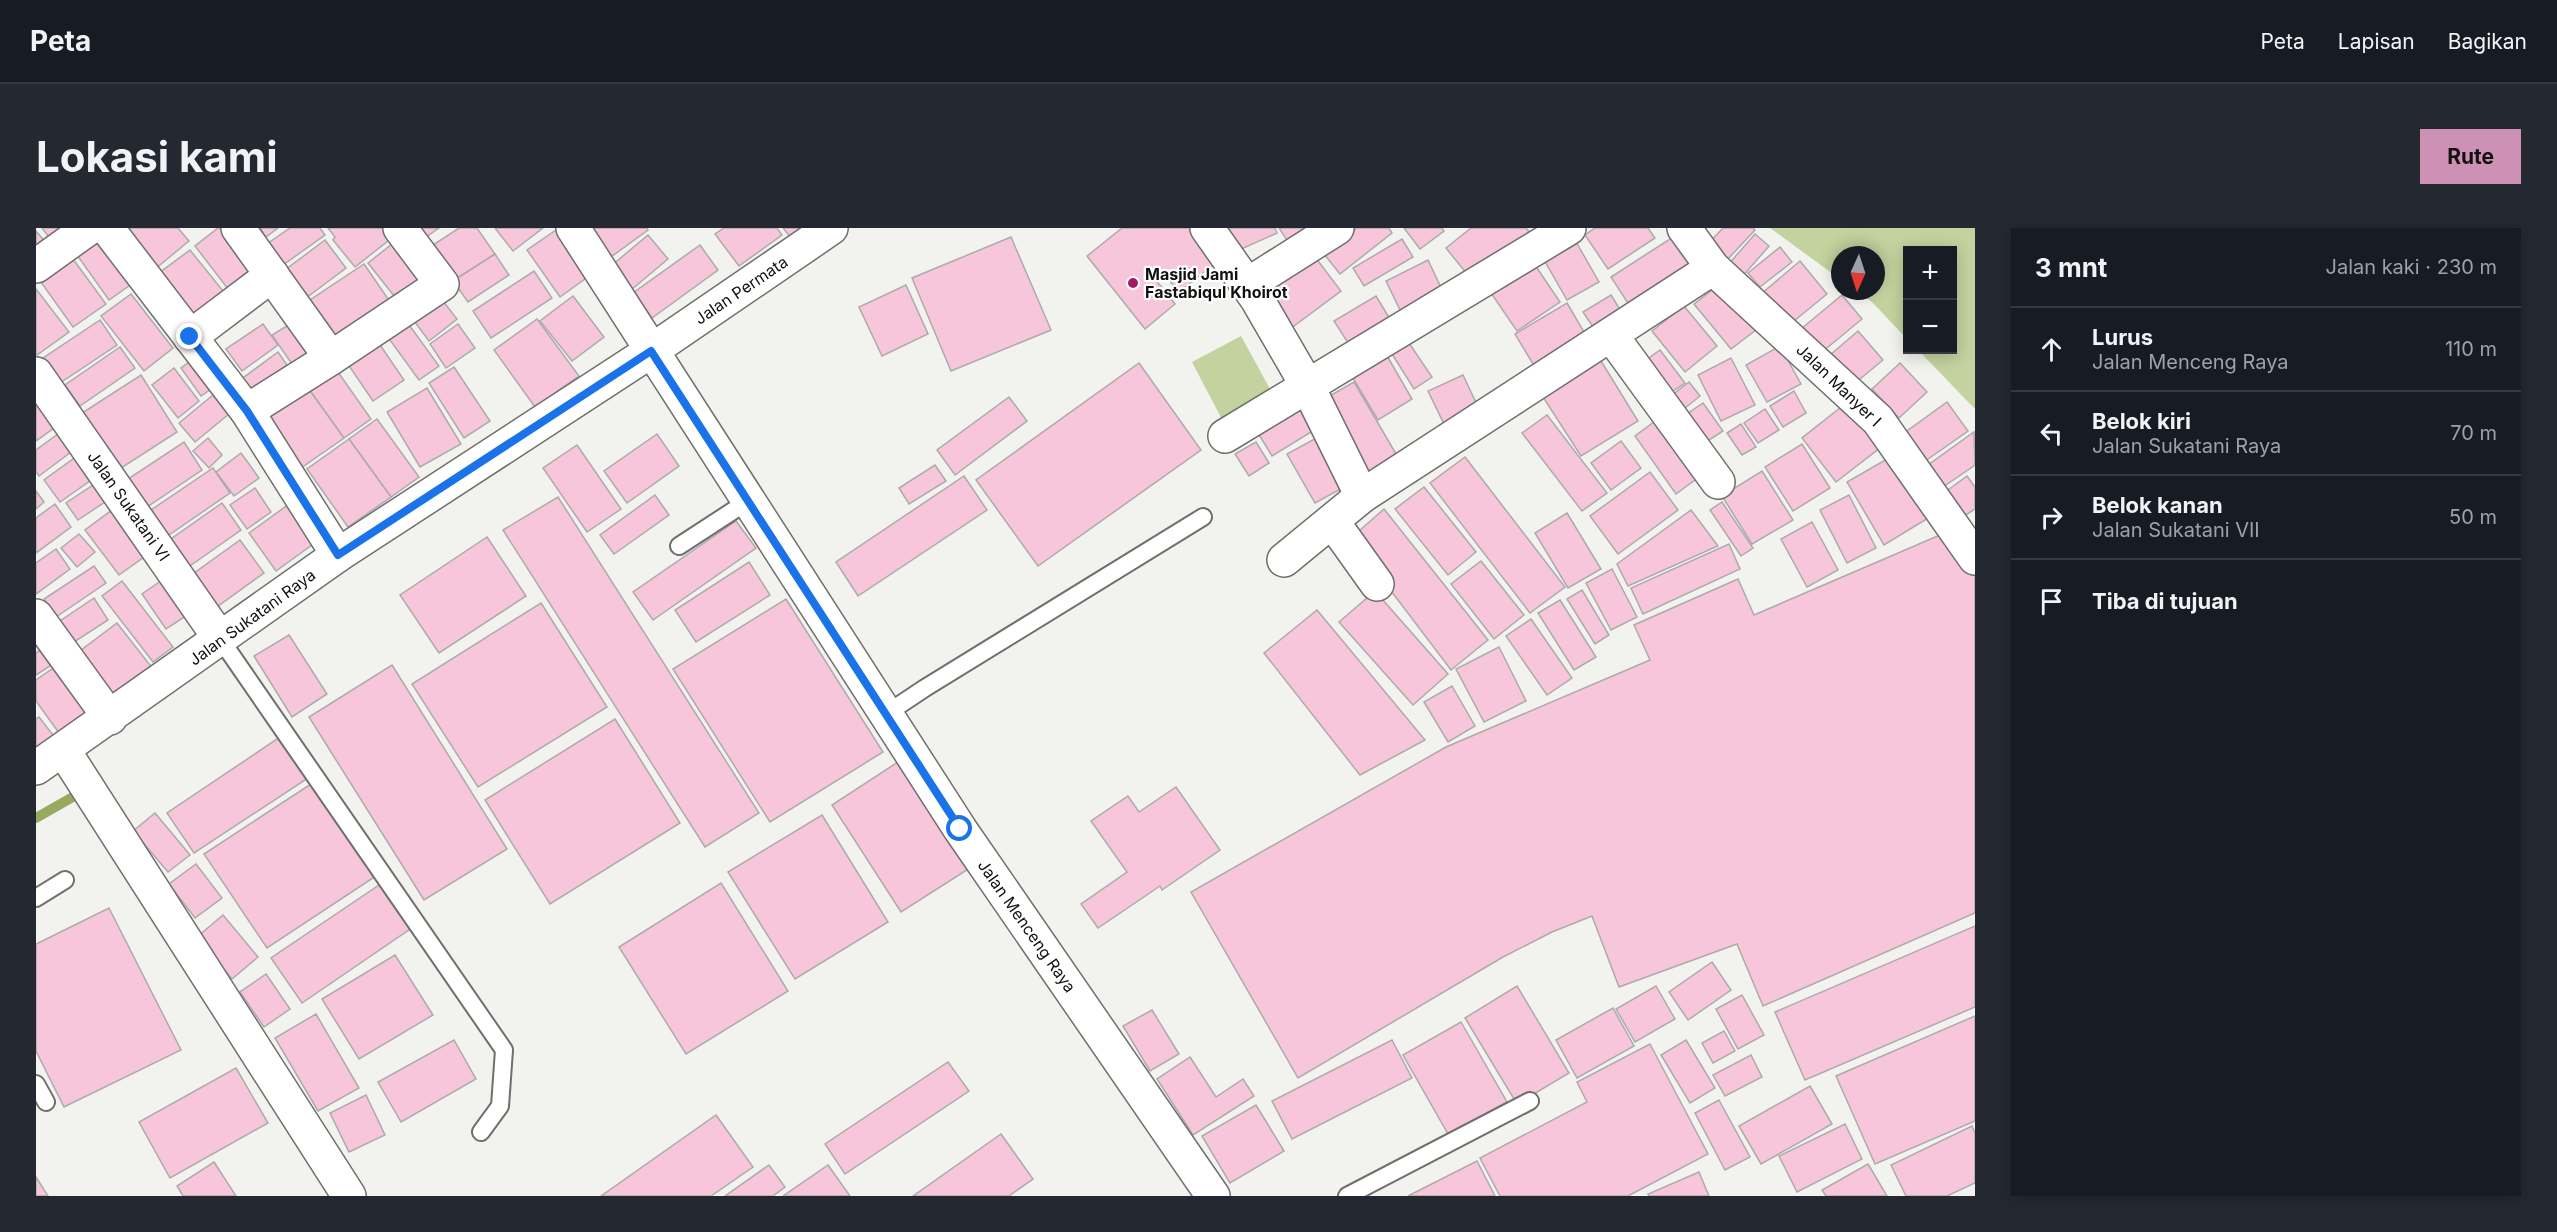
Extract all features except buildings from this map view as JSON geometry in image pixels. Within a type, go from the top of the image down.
[{"type":"street","points":[[36,267],[89,228]]},
{"type":"street","points":[[107,228],[247,411],[338,555]]},
{"type":"street","points":[[238,228],[331,358]]},
{"type":"street","points":[[247,411],[442,284],[400,228]]},
{"type":"street","name":"Jalan Menceng Raya","points":[[573,228],[960,829],[1213,1196]]},
{"type":"street","name":"Jalan Permata","points":[[651,351],[831,228]]},
{"type":"street","points":[[1207,228],[1247,285],[1308,387],[1362,496]]},
{"type":"street","points":[[1247,285],[1337,228]]},
{"type":"street","points":[[1225,436],[1569,228]]},
{"type":"street","name":"Jalan Manyer I","points":[[1684,228],[1713,268],[1878,420],[1975,558]]},
{"type":"street","points":[[1284,560],[1362,496],[1713,268]]},
{"type":"street","points":[[190,337],[272,275]]},
{"type":"street","points":[[1611,335],[1718,482]]},
{"type":"street","name":"Jalan Sukatani Raya","points":[[36,768],[64,751],[338,555],[651,351]]},
{"type":"street","name":"Jalan Sukatani VI","points":[[36,374],[221,640]]},
{"type":"street","points":[[1332,521],[1377,584]]},
{"type":"street","points":[[36,616],[110,718]]},
{"type":"street","points":[[64,751],[349,1196]]},
{"type":"lane","points":[[679,546],[748,501]]},
{"type":"lane","points":[[886,714],[924,688],[1203,517]]},
{"type":"lane","points":[[221,640],[504,1050],[500,1106],[481,1132]]},
{"type":"lane","points":[[36,898],[65,880]]},
{"type":"lane","points":[[36,1084],[46,1102]]},
{"type":"lane","points":[[1347,1196],[1530,1101]]},
{"type":"green space","points":[[1770,228],[1975,228],[1975,409],[1922,354],[1957,354],[1957,246],[1903,246],[1903,335],[1869,300],[1885,300],[1885,246],[1831,246],[1831,272]]},
{"type":"green space","points":[[1241,336],[1277,402],[1227,429],[1192,362]]},
{"type":"waterway","points":[[36,818],[85,790]]},
{"type":"place","name":"Masjid Jami Fastabiqul Khoirot","points":[[1133,283]]},
{"type":"route","points":[[190,337],[247,411],[338,555],[651,351],[960,829]]}]
